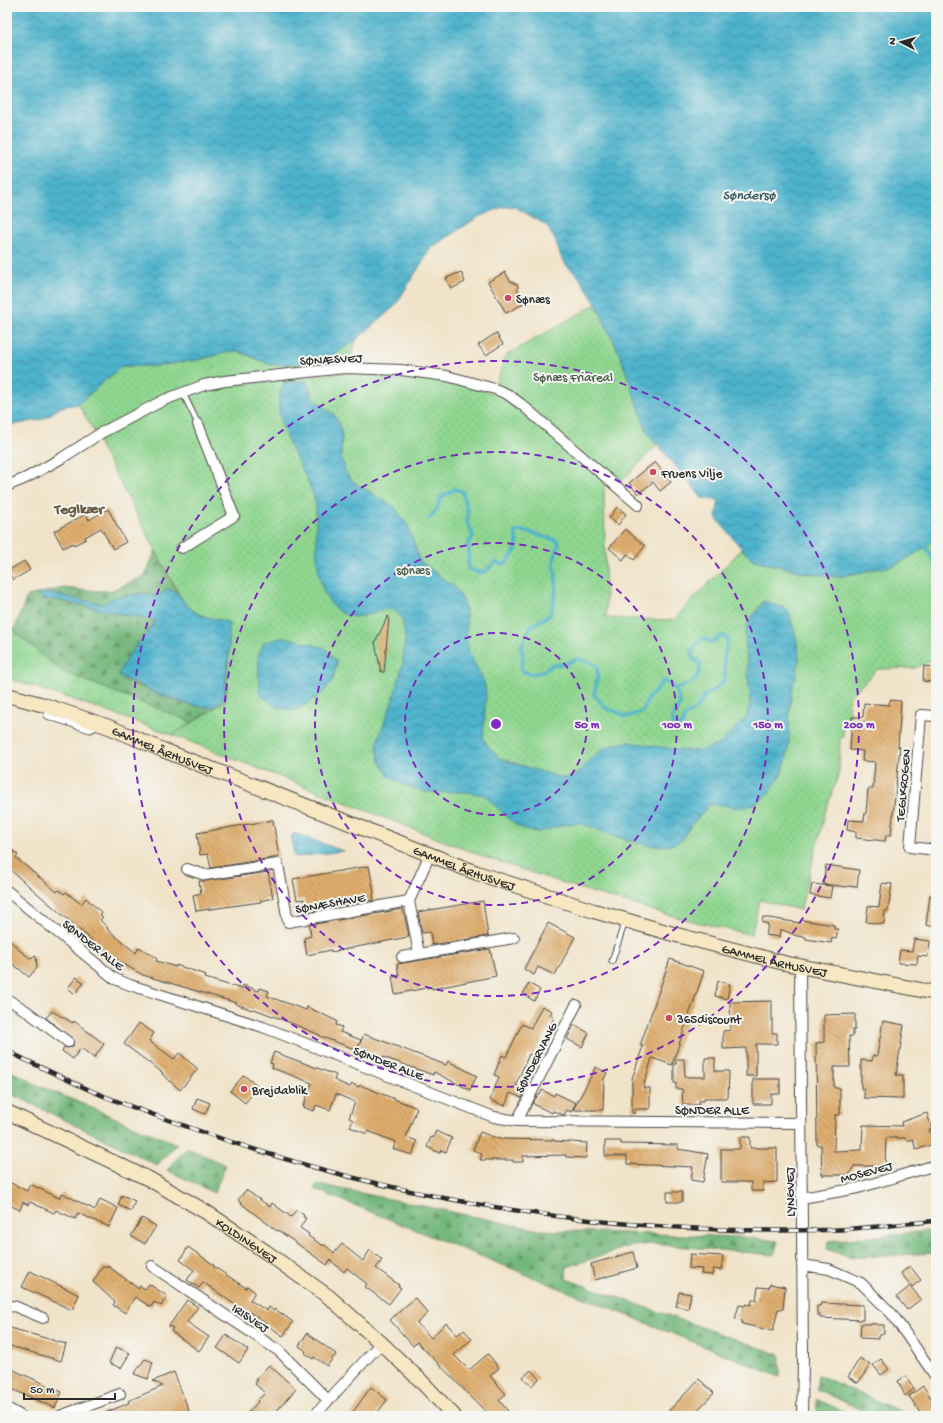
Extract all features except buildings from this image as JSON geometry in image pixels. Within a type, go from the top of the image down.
[{"type":"street","name":"SØNÆSVEJ","points":[[7,486],[26,478],[101,433],[164,400],[204,385],[225,380],[345,368],[401,370],[447,376],[496,389],[512,397],[638,505]]},
{"type":"street","points":[[182,548],[234,516],[198,424]]},
{"type":"street","name":"GAMMEL ÅRHUSVEJ","points":[[7,696],[44,705],[102,724],[374,833],[497,879],[626,920],[800,967],[936,993]]},
{"type":"street","name":"TEGLKROGEN","points":[[936,716],[921,715],[910,847],[936,850]]},
{"type":"street","points":[[419,954],[409,901],[430,854]]},
{"type":"street","name":"SØNÆSHAVE","points":[[187,868],[205,875],[278,864],[288,922],[409,901]]},
{"type":"street","name":"SØNDER ALLE","points":[[7,890],[115,978],[130,985],[263,1027],[494,1117],[517,1121],[802,1123]]},
{"type":"street","points":[[402,957],[514,938]]},
{"type":"street","name":"LYNGVEJ","points":[[800,967],[802,1123],[802,1416]]},
{"type":"street","points":[[7,1000],[25,1010],[68,1042]]},
{"type":"street","name":"SØNDERVANG","points":[[517,1121],[576,1006]]},
{"type":"street","name":"KOLDINGVEJ","points":[[7,1112],[150,1179],[206,1212],[266,1252],[329,1297],[421,1381],[454,1416]]},
{"type":"street","name":"MOSEVEJ","points":[[802,1198],[858,1188],[936,1165]]},
{"type":"street","points":[[802,1265],[829,1269],[861,1283],[892,1314],[936,1377]]},
{"type":"street","name":"IRISVEJ","points":[[152,1266],[279,1351],[328,1400]]},
{"type":"street","points":[[7,1307],[14,1306],[43,1318]]},
{"type":"street","points":[[314,1416],[381,1343]]},
{"type":"street","points":[[60,1416],[120,1394]]},
{"type":"street","points":[[7,1408],[21,1416]]},
{"type":"lane","points":[[183,393],[198,424]]},
{"type":"lane","points":[[612,961],[626,920]]},
{"type":"green space","name":"sØnæs","points":[[596,304],[624,363],[647,432],[657,445],[621,482],[617,482],[496,385],[505,356]]},
{"type":"green space","points":[[356,340],[349,364],[209,380],[95,433],[78,404],[122,366],[155,366],[203,359],[231,351],[238,351],[271,365],[309,363],[332,356]]},
{"type":"green space","name":"sØnæs","points":[[374,372],[456,382],[506,397],[601,477],[604,483],[606,618],[673,620],[742,549],[752,559],[765,563],[807,573],[838,577],[936,536],[936,658],[915,668],[878,669],[850,696],[848,705],[851,715],[844,722],[843,737],[840,738],[839,773],[826,810],[800,910],[760,900],[751,935],[672,916],[594,893],[490,859],[173,735],[226,701],[229,623],[200,615],[184,603],[98,442],[111,431],[179,397],[208,388],[339,373]]},
{"type":"green space","points":[[155,551],[177,592],[173,590],[153,596],[141,593],[114,598],[103,604],[46,593],[42,599],[56,600],[156,621],[125,662],[123,680],[176,701],[191,705],[214,707],[224,698],[227,679],[226,701],[192,722],[61,671],[14,631],[27,596],[63,588],[110,591],[145,576]]},
{"type":"green space","points":[[7,623],[61,671],[192,722],[173,735],[7,678]]},
{"type":"green space","points":[[7,1069],[40,1086],[177,1144],[157,1165],[7,1092]]},
{"type":"green space","points":[[187,1148],[226,1165],[214,1193],[167,1170]]},
{"type":"green space","points":[[317,1184],[539,1230],[742,1237],[778,1241],[774,1255],[654,1244],[631,1246],[567,1267],[566,1279],[780,1355],[780,1377],[314,1189]]},
{"type":"green space","points":[[936,1230],[936,1253],[850,1258],[827,1249],[828,1241]]},
{"type":"green space","points":[[818,1375],[911,1416],[875,1416],[816,1389]]},
{"type":"green space","points":[[816,1399],[854,1416],[835,1416],[817,1412]]},
{"type":"water","name":"Søndersø","points":[[7,7],[936,7],[936,537],[926,547],[896,565],[838,577],[807,573],[752,559],[716,518],[719,500],[702,498],[647,432],[620,355],[596,304],[578,276],[567,266],[561,257],[555,240],[546,225],[515,207],[503,207],[478,217],[431,248],[395,306],[356,340],[332,356],[309,363],[271,365],[238,351],[231,351],[203,359],[155,366],[122,366],[78,404],[61,407],[44,419],[7,426]]},
{"type":"water","points":[[307,381],[311,394],[317,402],[334,414],[340,425],[342,437],[341,455],[345,471],[352,481],[394,507],[408,526],[420,561],[455,587],[463,600],[466,613],[469,653],[484,681],[486,694],[483,738],[489,748],[501,759],[562,778],[573,777],[601,750],[615,744],[629,742],[680,750],[699,751],[720,744],[747,716],[750,701],[745,634],[749,621],[764,601],[788,609],[795,632],[799,656],[792,693],[788,749],[783,770],[772,789],[762,799],[750,806],[739,808],[709,805],[692,824],[681,841],[667,846],[652,846],[625,840],[580,823],[568,824],[539,832],[526,830],[516,825],[484,795],[467,792],[426,792],[407,786],[389,777],[380,761],[377,748],[379,736],[393,700],[403,662],[405,636],[402,618],[390,609],[357,617],[347,615],[338,611],[334,607],[323,588],[318,565],[315,501],[310,486],[289,443],[279,413],[279,398],[284,382]]},
{"type":"water","points":[[167,589],[177,592],[183,601],[195,612],[205,617],[229,623],[229,653],[224,698],[214,707],[201,707],[184,703],[153,692],[136,683],[119,677],[123,664],[156,621],[56,600],[42,599],[39,596],[40,593],[46,593],[103,604],[114,598],[141,593],[154,596]]},
{"type":"water","points":[[285,637],[325,648],[337,662],[333,680],[322,694],[296,710],[278,708],[260,695],[258,656],[264,642]]},
{"type":"water","points":[[293,834],[297,834],[343,851],[298,857],[294,856],[291,838]]},
{"type":"waterway","points":[[429,519],[437,509],[440,498],[455,489],[462,491],[468,513],[467,521],[473,536],[468,544],[468,566],[469,569],[477,572],[485,572],[495,562],[501,564],[507,563],[517,547],[516,532],[530,532],[559,542],[554,560],[556,586],[550,615],[531,626],[525,637],[521,647],[523,656],[522,671],[531,674],[542,672],[552,665],[565,664],[577,659],[591,662],[597,667],[598,675],[594,695],[606,708],[620,713],[625,717],[642,712],[649,697],[655,692],[662,682],[665,681],[674,688],[679,700],[680,704],[672,717],[673,725],[678,728],[683,723],[684,718],[689,713],[696,710],[705,695],[713,691],[725,680],[724,657],[728,639],[722,635],[712,643],[704,638],[696,644],[692,651],[692,658],[700,663],[698,674],[689,684],[675,689]]},
{"type":"waterway","points":[[926,547],[936,564]]},
{"type":"railway","points":[[7,1051],[106,1097],[265,1153],[344,1175],[422,1193],[502,1208],[582,1219],[663,1226],[744,1230],[826,1230],[867,1228],[936,1221]]},
{"type":"place","name":"Sønæs","points":[[508,298]]},
{"type":"place","name":"Fruens Vilje","points":[[653,472]]},
{"type":"place","name":"365discount","points":[[669,1018]]},
{"type":"place","name":"Brejdablik","points":[[244,1089]]},
{"type":"district","name":"Teglkær","points":[[79,508]]},
{"type":"park label","name":"Sønæs Friareal","points":[[573,376]]}]
